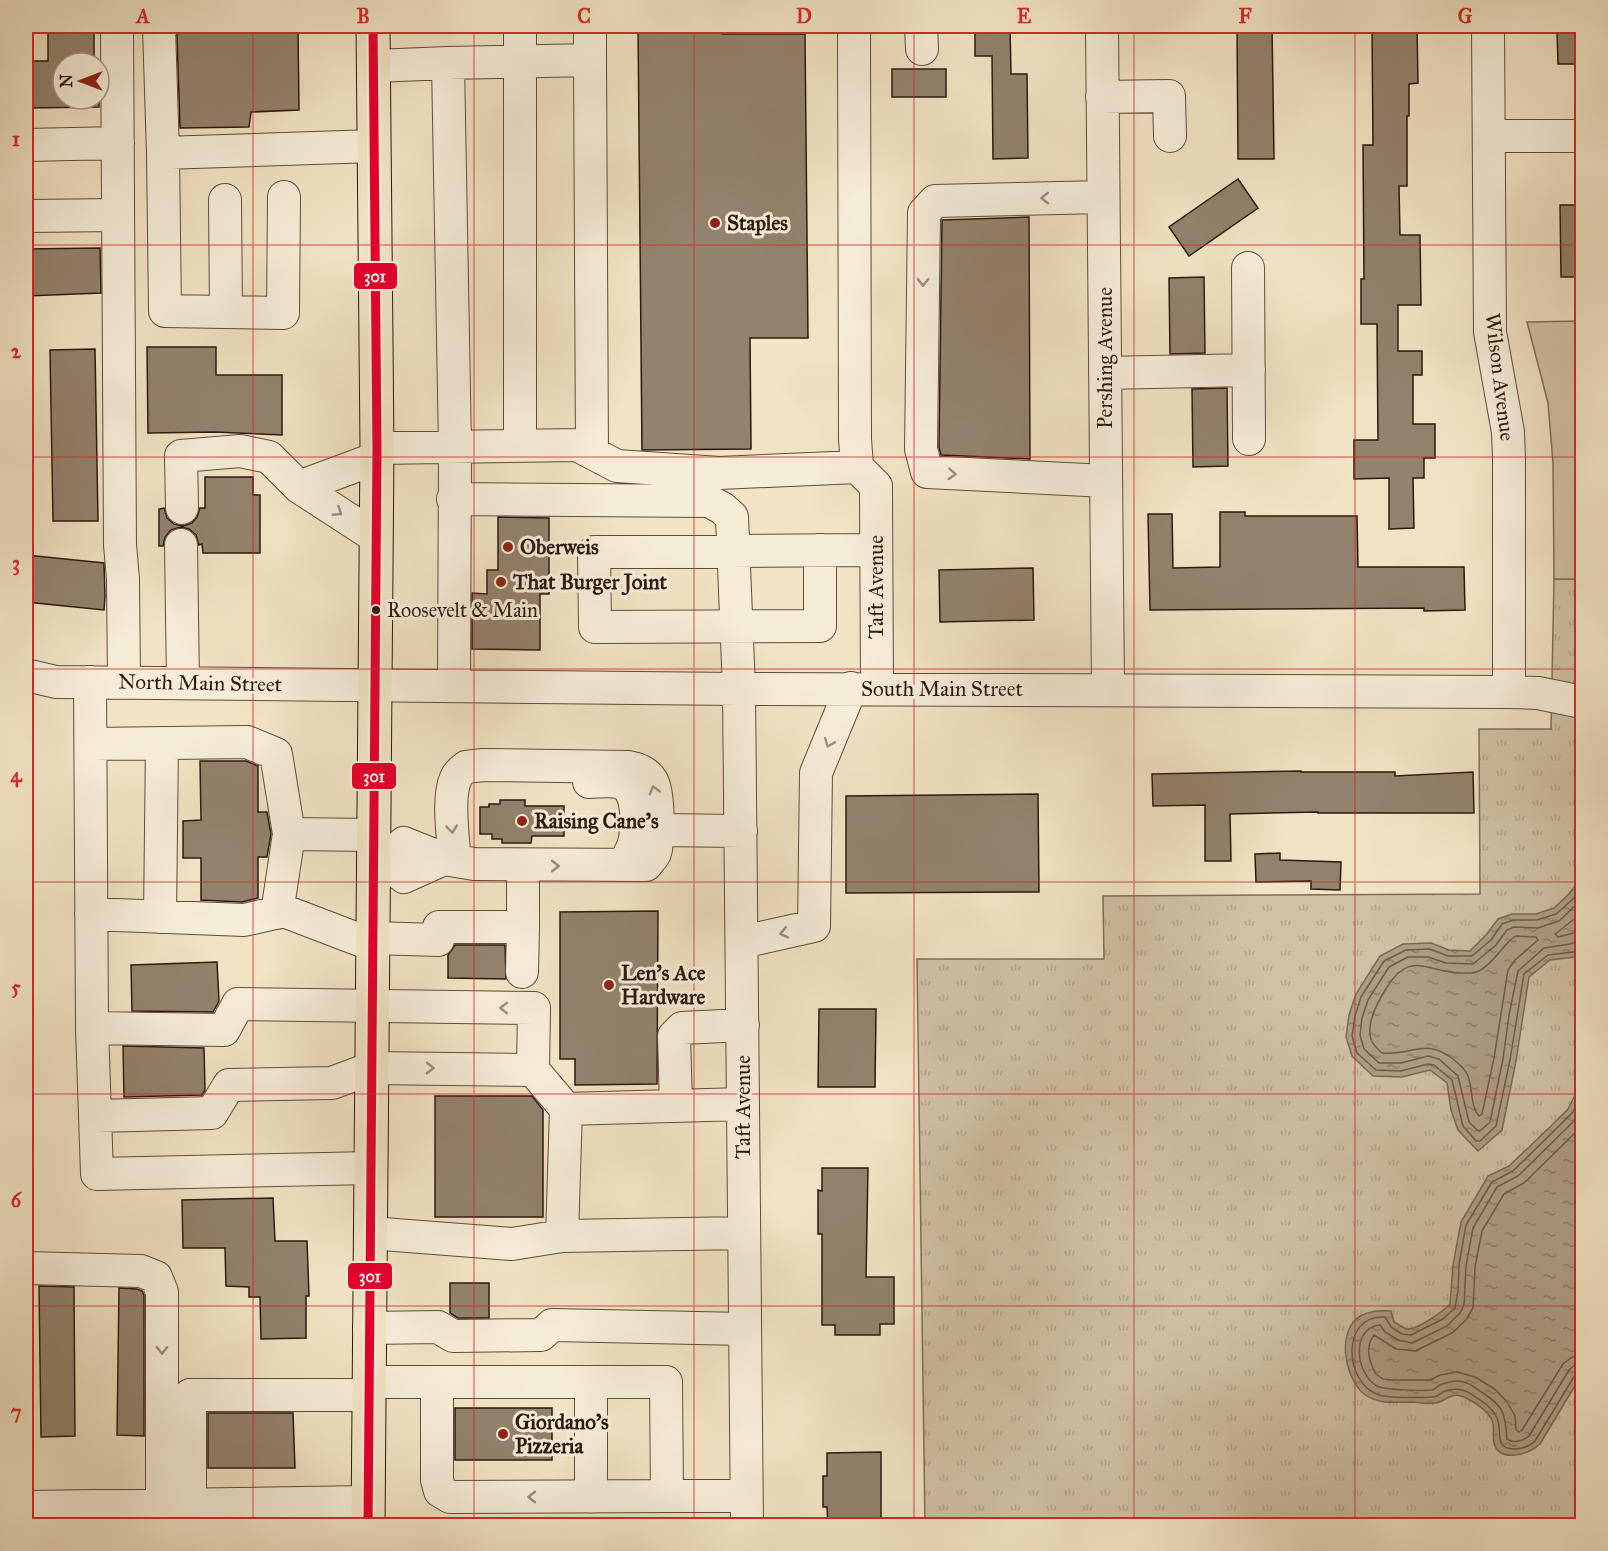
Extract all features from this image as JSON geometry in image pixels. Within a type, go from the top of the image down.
[{"type":"main road","points":[[368,1514],[372,1008],[377,852],[375,684],[377,453],[373,26]]},
{"type":"street","points":[[117,26],[120,545],[123,579],[124,682]]},
{"type":"street","points":[[162,26],[159,28],[165,311],[283,313],[284,197]]},
{"type":"street","points":[[520,26],[520,446]]},
{"type":"street","points":[[590,26],[592,453]]},
{"type":"street","name":"Taft Avenue","points":[[854,26],[855,439],[867,477],[876,550],[864,688]]},
{"type":"street","name":"Pershing Avenue","points":[[1102,26],[1108,690]]},
{"type":"street","name":"Wilson Avenue","points":[[1488,26],[1490,332],[1508,432],[1509,692]]},
{"type":"street","points":[[374,66],[590,60]]},
{"type":"street","points":[[448,63],[455,447],[454,686]]},
{"type":"street","points":[[1102,97],[1169,96],[1170,136]]},
{"type":"street","points":[[1489,136],[1582,136]]},
{"type":"street","points":[[26,145],[118,143]]},
{"type":"street","points":[[163,153],[374,146]]},
{"type":"street","points":[[1103,197],[935,201],[924,213],[921,449],[927,472],[1106,481]]},
{"type":"street","points":[[225,200],[226,312]]},
{"type":"street","points":[[26,216],[118,215]]},
{"type":"street","points":[[1248,268],[1249,439]]},
{"type":"street","points":[[1105,372],[1249,370]]},
{"type":"street","points":[[299,487],[377,453],[455,447],[577,445],[617,466],[720,473],[867,477]]},
{"type":"street","points":[[182,508],[181,456],[240,451],[268,457],[299,487],[376,537]]},
{"type":"street","name":"Taft Avenue","points":[[453,499],[708,501],[722,508],[732,517],[740,689],[747,1511]]},
{"type":"street","points":[[182,545],[183,682]]},
{"type":"street","points":[[820,550],[820,626],[595,627],[594,552],[820,550],[876,550]]},
{"type":"street","name":"North Main Street","points":[[26,675],[56,682],[375,684]]},
{"type":"street","points":[[90,682],[92,1028],[97,1174],[371,1168]]},
{"type":"street","name":"South Main Street","points":[[375,684],[740,689],[1509,692],[1538,693],[1582,702]]},
{"type":"street","points":[[742,942],[813,926],[816,773],[864,688]]},
{"type":"street","points":[[91,744],[247,742],[276,754],[289,834],[277,913]]},
{"type":"street","points":[[160,917],[162,743]]},
{"type":"street","points":[[289,834],[377,852],[404,877],[450,860],[474,864],[523,866],[646,865],[655,854],[657,799],[653,782],[647,774],[628,767],[494,765],[466,767],[454,780],[450,860]]},
{"type":"street","points":[[453,798],[460,787],[467,782],[479,779],[623,784],[630,790],[634,800],[636,822],[635,841],[624,866]]},
{"type":"street","points":[[657,830],[741,831]]},
{"type":"street","points":[[522,972],[523,866]]},
{"type":"street","points":[[91,914],[244,921],[284,911],[373,941],[438,940],[439,927],[522,927]]},
{"type":"street","points":[[92,1028],[224,1030],[238,1004],[372,1008],[534,1008],[534,1070],[566,1109],[562,1236]]},
{"type":"street","points":[[676,1106],[674,1036],[682,1028],[743,1024]]},
{"type":"street","points":[[96,1116],[212,1113],[229,1085],[332,1083],[372,1068],[534,1070]]},
{"type":"street","points":[[566,1109],[743,1104]]},
{"type":"street","points":[[370,1233],[512,1244],[562,1236],[744,1233]]},
{"type":"street","points":[[26,1268],[141,1271],[156,1277],[162,1292],[175,1510]]},
{"type":"street","points":[[369,1328],[438,1327],[453,1336],[541,1335],[552,1324],[745,1329]]},
{"type":"street","points":[[175,1510],[190,1395],[369,1388],[437,1382],[666,1382],[667,1496]]},
{"type":"street","points":[[437,1382],[437,1480],[440,1491],[450,1497],[667,1496],[747,1511]]},
{"type":"street","points":[[591,1382],[591,1497]]},
{"type":"street","points":[[26,1507],[277,1514],[368,1514]]},
{"type":"green space","points":[[1582,321],[1582,579],[1554,579],[1553,463],[1548,403],[1527,322]]},
{"type":"green space","points":[[1554,579],[1582,579],[1582,1525],[925,1525],[917,959],[1104,959],[1103,896],[1480,894],[1479,729],[1551,729]]},
{"type":"water","points":[[1582,877],[1582,952],[1575,957],[1550,960],[1529,977],[1502,1130],[1478,1151],[1458,1130],[1451,1110],[1447,1083],[1430,1070],[1402,1077],[1373,1076],[1352,1056],[1346,1037],[1349,1015],[1356,994],[1380,956],[1403,944],[1431,943],[1449,950],[1470,951],[1498,919],[1512,914],[1536,914],[1554,908]]},
{"type":"water","points":[[1582,1081],[1582,1374],[1540,1444],[1522,1454],[1502,1453],[1494,1443],[1493,1423],[1490,1416],[1476,1404],[1459,1395],[1439,1402],[1427,1403],[1382,1401],[1364,1394],[1352,1378],[1346,1358],[1345,1347],[1350,1327],[1364,1314],[1391,1311],[1394,1322],[1407,1329],[1412,1328],[1430,1320],[1450,1304],[1453,1265],[1461,1222],[1488,1176],[1509,1166],[1568,1109]]},
{"type":"building","points":[[48,26],[94,26],[94,51],[51,51],[51,108],[26,108],[26,61],[48,61]]},
{"type":"building","points":[[638,26],[721,26],[722,34],[805,34],[808,338],[750,338],[751,449],[642,450]]},
{"type":"building","points":[[975,26],[1010,26],[1011,74],[1027,74],[1028,158],[993,159],[992,56],[975,56]]},
{"type":"building","points":[[1237,26],[1272,26],[1274,159],[1238,159]]},
{"type":"building","points":[[1372,26],[1417,26],[1418,83],[1409,84],[1407,186],[1399,186],[1400,235],[1420,235],[1421,305],[1398,305],[1398,351],[1422,351],[1422,375],[1413,375],[1413,424],[1435,424],[1435,458],[1424,458],[1424,478],[1413,478],[1414,528],[1389,529],[1389,478],[1354,479],[1354,440],[1378,440],[1377,324],[1361,324],[1361,279],[1364,279],[1363,145],[1373,145]]},
{"type":"building","points":[[179,30],[298,30],[299,110],[251,112],[249,127],[180,128],[177,35]]},
{"type":"building","points":[[1582,30],[1582,64],[1558,64],[1557,31]]},
{"type":"building","points":[[892,69],[946,69],[946,97],[892,97]]},
{"type":"building","points":[[1238,179],[1258,208],[1189,256],[1169,227]]},
{"type":"building","points":[[1560,205],[1582,205],[1582,277],[1561,277]]},
{"type":"building","points":[[1029,217],[1030,459],[941,455],[939,447],[942,220]]},
{"type":"building","points":[[100,248],[101,293],[26,296],[26,249]]},
{"type":"building","points":[[1204,277],[1205,353],[1170,354],[1169,278]]},
{"type":"building","points":[[147,347],[216,347],[216,375],[282,375],[282,435],[215,432],[148,433]]},
{"type":"building","points":[[95,349],[98,521],[53,521],[50,350]]},
{"type":"building","points":[[1227,388],[1228,466],[1193,467],[1192,389]]},
{"type":"building","points":[[205,477],[253,477],[253,495],[260,495],[260,553],[203,553],[202,544],[199,545],[196,535],[189,529],[181,527],[171,530],[165,537],[163,546],[159,546],[159,509],[164,508],[167,518],[174,524],[183,526],[192,523],[200,508],[205,508]]},
{"type":"building","points":[[1220,512],[1245,512],[1245,516],[1357,516],[1358,567],[1464,567],[1465,610],[1424,611],[1424,608],[1150,610],[1148,514],[1172,514],[1173,568],[1220,567]]},
{"type":"building","points":[[498,517],[549,518],[549,594],[540,594],[540,650],[472,649],[472,593],[487,594],[487,570],[498,570]]},
{"type":"building","points":[[26,555],[104,563],[104,610],[26,602]]},
{"type":"building","points":[[1033,568],[1034,620],[940,622],[939,570]]},
{"type":"building","points":[[200,761],[246,761],[258,766],[258,812],[267,812],[271,834],[267,857],[258,857],[258,898],[242,902],[201,900],[201,858],[183,858],[183,821],[201,820]]},
{"type":"building","points":[[1395,772],[1395,776],[1473,772],[1474,813],[1230,814],[1231,861],[1205,861],[1205,805],[1153,806],[1152,774]]},
{"type":"building","points":[[1038,794],[1039,892],[846,893],[846,796]]},
{"type":"building","name":"Raising Cane's","points":[[500,800],[525,800],[525,806],[564,806],[564,836],[532,836],[531,843],[502,843],[502,839],[492,839],[492,834],[480,834],[480,807],[500,804]]},
{"type":"building","points":[[1280,853],[1280,860],[1341,862],[1340,890],[1311,889],[1311,881],[1256,882],[1255,854]]},
{"type":"building","name":"Len's Ace Hardware","points":[[658,911],[657,1084],[575,1085],[575,1059],[560,1059],[560,912]]},
{"type":"building","points":[[455,945],[505,945],[506,979],[448,978],[448,955]]},
{"type":"building","points":[[217,962],[219,1001],[213,1012],[132,1011],[131,965]]},
{"type":"building","points":[[819,1009],[876,1009],[875,1087],[818,1087]]},
{"type":"building","points":[[123,1046],[204,1048],[205,1090],[202,1095],[124,1097]]},
{"type":"building","points":[[435,1096],[532,1096],[543,1110],[543,1217],[435,1217]]},
{"type":"building","points":[[822,1168],[868,1168],[866,1277],[894,1277],[894,1324],[880,1324],[880,1335],[835,1335],[835,1325],[822,1325],[822,1234],[818,1234],[818,1190],[822,1191]]},
{"type":"building","points":[[273,1198],[275,1241],[307,1241],[309,1296],[306,1296],[306,1338],[261,1339],[260,1297],[249,1297],[249,1287],[226,1286],[225,1248],[183,1248],[182,1200]]},
{"type":"building","points":[[450,1283],[489,1283],[489,1318],[458,1318],[450,1313]]},
{"type":"building","points":[[39,1286],[74,1287],[75,1436],[41,1437]]},
{"type":"building","points":[[119,1288],[137,1289],[144,1295],[144,1436],[117,1435]]},
{"type":"building","name":"Giordano's Pizzeria","points":[[455,1408],[552,1408],[552,1460],[455,1460]]},
{"type":"building","points":[[208,1413],[293,1413],[295,1468],[208,1468]]},
{"type":"building","points":[[881,1452],[881,1526],[828,1526],[827,1507],[823,1507],[823,1476],[827,1476],[827,1453]]},
{"type":"transit line","name":"301","points":[[368,1526],[377,448],[373,26]]},
{"type":"place","name":"Staples","points":[[715,223]]},
{"type":"place","name":"Oberweis","points":[[508,547]]},
{"type":"place","name":"That Burger Joint","points":[[501,582]]},
{"type":"place","name":"Roosevelt & Main","points":[[376,610]]},
{"type":"place","name":"Raising Cane's","points":[[522,821]]},
{"type":"place","name":"Len's Ace Hardware","points":[[609,985]]},
{"type":"place","name":"Giordano's Pizzeria","points":[[503,1434]]}]
